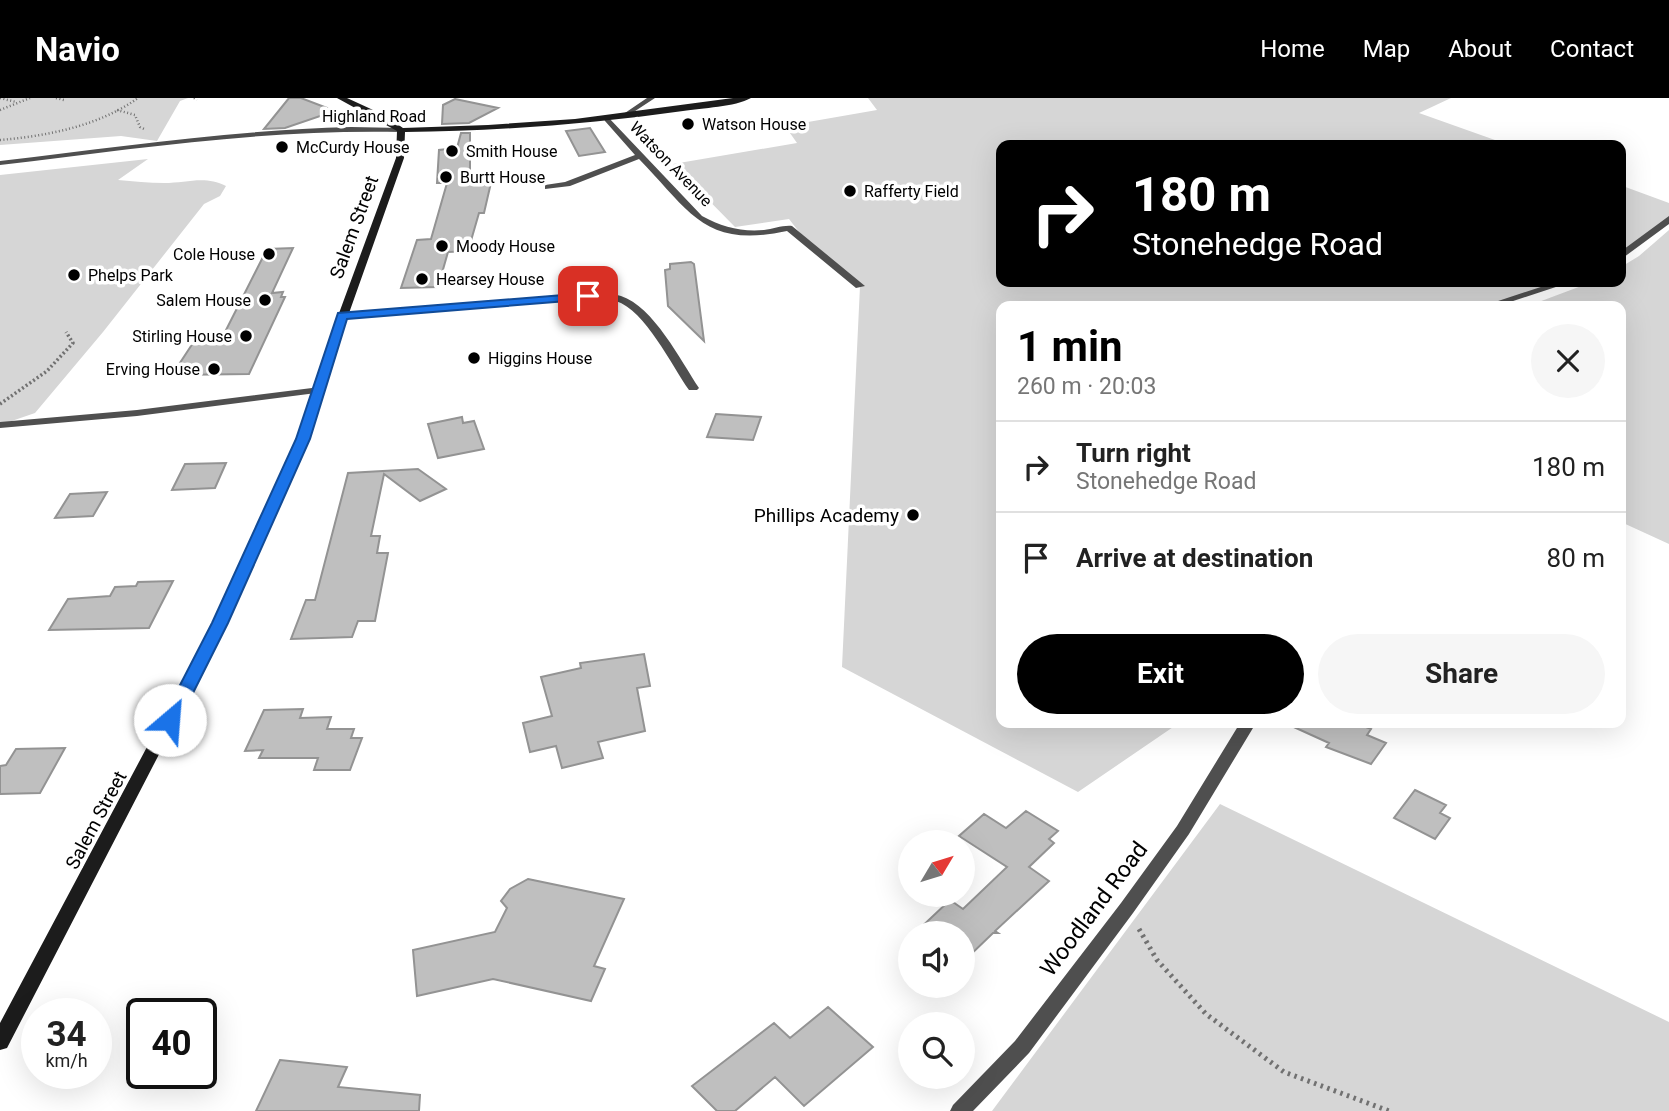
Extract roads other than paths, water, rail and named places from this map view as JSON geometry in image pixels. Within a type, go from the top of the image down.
[{"type":"street","points":[[342,98],[401,130]]},
{"type":"street","name":"Highland Road","points":[[401,130],[445,130],[608,119],[747,98]]},
{"type":"street","name":"Watson Avenue","points":[[608,119],[689,210],[711,226],[730,233],[749,234],[789,228],[860,286]]},
{"type":"street","name":"Salem Street","points":[[0,1042],[220,623],[303,439],[342,316],[400,158],[401,130]]},
{"type":"street","points":[[548,187],[568,184],[639,156]]},
{"type":"street","points":[[1626,252],[1669,219]]},
{"type":"street","points":[[1504,301],[1550,287]]},
{"type":"street","points":[[342,316],[588,296],[616,298],[625,301],[643,317],[692,388]]},
{"type":"street","name":"Woodland Road","points":[[960,1111],[1022,1047],[1127,908],[1183,830],[1245,728]]},
{"type":"lane","points":[[624,116],[653,98]]},
{"type":"lane","name":"Highland Road","points":[[0,163],[276,133],[366,128],[401,130]]},
{"type":"lane","points":[[0,425],[137,413],[320,390]]},
{"type":"place","name":"Watson House","points":[[688,124]]},
{"type":"place","name":"McCurdy House","points":[[282,147]]},
{"type":"place","name":"Smith House","points":[[452,151]]},
{"type":"place","name":"Burtt House","points":[[446,177]]},
{"type":"place","name":"Rafferty Field","points":[[850,191]]},
{"type":"place","name":"Moody House","points":[[442,246]]},
{"type":"place","name":"Cole House","points":[[269,254]]},
{"type":"place","name":"Phelps Park","points":[[74,275]]},
{"type":"place","name":"Hearsey House","points":[[422,279]]},
{"type":"place","name":"Salem House","points":[[265,300]]},
{"type":"place","name":"Stirling House","points":[[246,336]]},
{"type":"place","name":"Higgins House","points":[[474,358]]},
{"type":"place","name":"Erving House","points":[[214,369]]},
{"type":"place","name":"Phillips Academy","points":[[913,515]]}]
